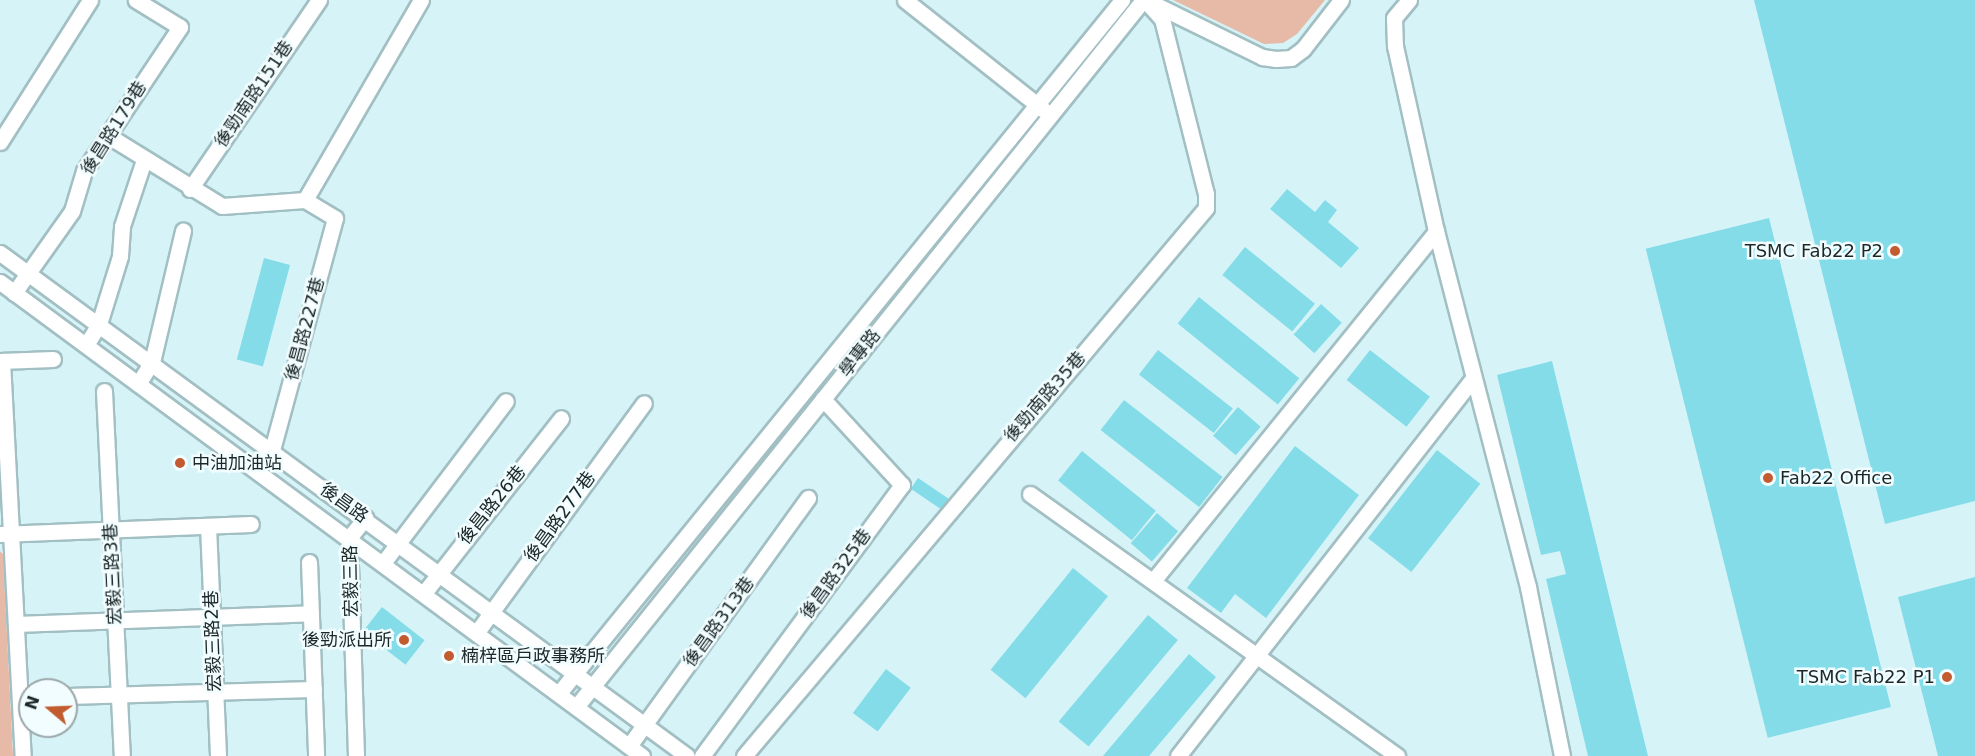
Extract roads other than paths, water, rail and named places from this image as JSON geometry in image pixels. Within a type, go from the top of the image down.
[{"type":"street","name":"後昌路179巷","points":[[14,292],[72,211],[84,171],[180,27],[136,0]]},
{"type":"street","points":[[107,135],[190,189],[222,206],[305,200],[421,0]]},
{"type":"street","points":[[905,0],[1050,115]]},
{"type":"street","name":"學專路","points":[[559,693],[1122,0]]},
{"type":"street","points":[[1145,0],[1262,57],[1276,59],[1291,58],[1303,49],[1341,0]]},
{"type":"street","name":"學專路","points":[[576,707],[1050,115],[1145,0]]},
{"type":"street","name":"後勁南路35巷","points":[[744,756],[1206,208],[1206,194],[1162,19],[1145,0]]},
{"type":"street","points":[[1409,0],[1394,18],[1395,46],[1436,231],[1528,587],[1562,756]]},
{"type":"street","points":[[0,142],[88,1]]},
{"type":"street","name":"後勁南路151巷","points":[[190,189],[314,2]]},
{"type":"street","points":[[86,345],[99,324],[120,256],[122,226],[144,160]]},
{"type":"street","name":"後昌路227巷","points":[[257,470],[272,450],[335,218],[305,200]]},
{"type":"street","points":[[138,384],[152,362],[183,231]]},
{"type":"street","points":[[1153,581],[1436,231]]},
{"type":"street","name":"後昌路","points":[[0,253],[152,362],[687,756]]},
{"type":"street","name":"後昌路","points":[[0,282],[642,756]]},
{"type":"street","points":[[23,678],[6,534],[1,361],[53,359]]},
{"type":"street","points":[[1178,756],[1473,378]]},
{"type":"street","name":"宏毅三路3巷","points":[[104,391],[122,756]]},
{"type":"street","name":"後昌路325巷","points":[[702,756],[902,484],[823,399]]},
{"type":"street","points":[[383,563],[506,401]]},
{"type":"street","name":"後昌路277巷","points":[[477,632],[644,403]]},
{"type":"street","name":"後昌路26巷","points":[[424,593],[438,572],[561,418]]},
{"type":"street","points":[[1030,494],[1257,653],[1394,755]]},
{"type":"street","name":"後昌路313巷","points":[[628,746],[808,498]]},
{"type":"street","name":"宏毅三路","points":[[356,756],[349,538],[365,518]]},
{"type":"street","points":[[6,534],[251,524]]},
{"type":"street","name":"宏毅三路2巷","points":[[208,526],[218,756]]},
{"type":"street","points":[[309,562],[316,756]]},
{"type":"street","points":[[16,624],[212,619],[311,613]]},
{"type":"street","points":[[78,696],[215,690],[314,689]]},
{"type":"street","points":[[23,756],[24,738]]},
{"type":"place","name":"TSMC Fab22 P2","points":[[1895,251]]},
{"type":"place","name":"中油加油站","points":[[180,463]]},
{"type":"place","name":"Fab22 Office","points":[[1768,478]]},
{"type":"place","name":"後勁派出所","points":[[404,640]]},
{"type":"place","name":"楠梓區戶政事務所","points":[[449,656]]},
{"type":"place","name":"TSMC Fab22 P1","points":[[1947,677]]}]
